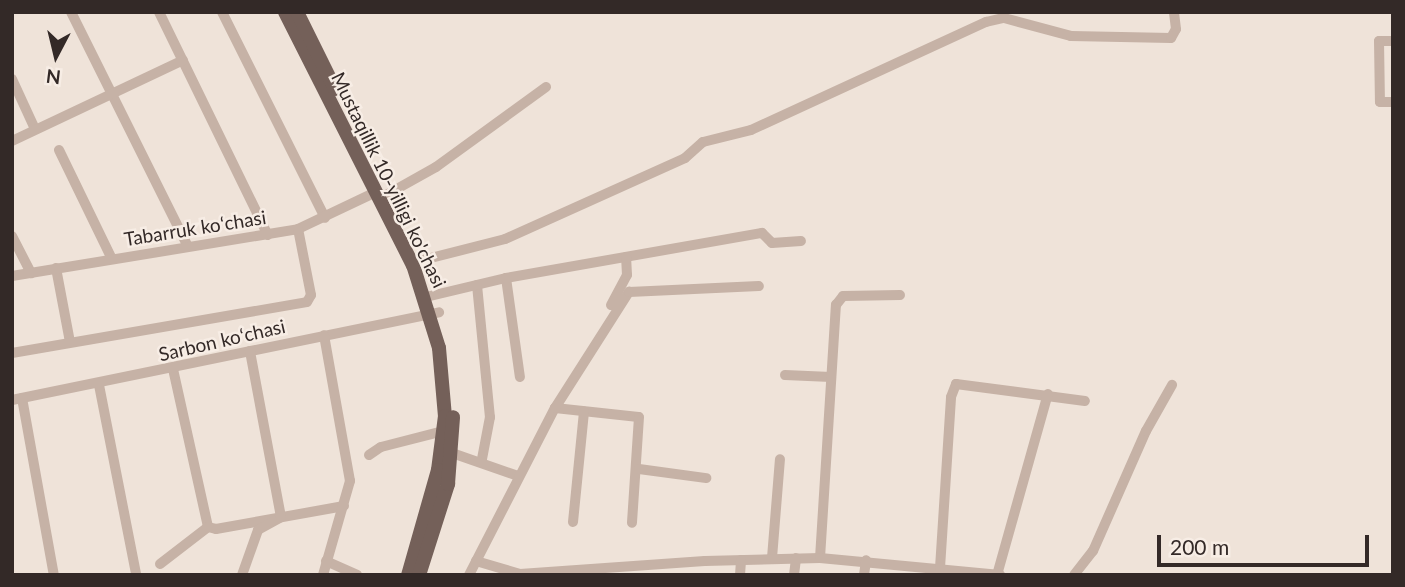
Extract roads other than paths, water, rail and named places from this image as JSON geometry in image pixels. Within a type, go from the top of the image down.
[{"type":"main road","name":"Mustaqillik 10-yilligi ko'chasi","points":[[285,12],[419,261],[452,374],[448,430],[432,505],[408,575]]},
{"type":"main road","name":"Mustaqillik 10-yilligi ko'chasi","points":[[297,12],[430,296]]},
{"type":"main road","name":"Mustaqillik 10-yilligi ko'chasi","points":[[419,575],[440,515],[453,453],[448,430]]},
{"type":"street","points":[[71,12],[187,246]]},
{"type":"street","points":[[159,12],[268,235]]},
{"type":"street","points":[[222,12],[325,218]]},
{"type":"street","points":[[419,261],[505,239],[685,158],[704,142],[751,130],[986,22],[1004,18],[1071,36],[1171,37],[1175,29],[1174,12]]},
{"type":"street","points":[[1393,41],[1379,41],[1380,102],[1393,102]]},
{"type":"street","points":[[12,141],[183,60]]},
{"type":"street","points":[[12,79],[35,129]]},
{"type":"street","name":"Tabarruk koʻchasi","points":[[12,276],[298,229],[436,167],[546,87]]},
{"type":"street","points":[[59,150],[112,259]]},
{"type":"street","points":[[12,353],[307,302],[311,295],[298,229]]},
{"type":"street","points":[[430,296],[506,278],[762,233],[772,243],[801,241]]},
{"type":"street","points":[[12,236],[31,273]]},
{"type":"street","points":[[566,394],[627,275],[626,257]]},
{"type":"street","points":[[56,268],[70,342]]},
{"type":"street","points":[[506,278],[520,377]]},
{"type":"street","points":[[477,285],[490,417],[482,459]]},
{"type":"street","points":[[469,575],[555,408],[566,394],[614,310],[632,289],[690,291],[758,286]]},
{"type":"street","points":[[820,558],[838,299],[900,295]]},
{"type":"street","name":"Sarbon koʻchasi","points":[[17,399],[99,385],[435,312]]},
{"type":"street","points":[[323,575],[350,481],[324,335]]},
{"type":"street","points":[[250,352],[281,517]]},
{"type":"street","points":[[173,369],[208,527]]},
{"type":"street","points":[[785,375],[831,377]]},
{"type":"street","points":[[940,568],[951,397],[957,384],[1085,401]]},
{"type":"street","points":[[99,385],[136,573]]},
{"type":"street","points":[[1074,575],[1093,551],[1146,430],[1172,385]]},
{"type":"street","points":[[476,561],[519,574],[741,559],[820,558],[866,561],[917,570],[940,568],[999,575],[1048,394]]},
{"type":"street","points":[[17,399],[54,575]]},
{"type":"street","points":[[555,408],[639,417],[639,469],[632,523]]},
{"type":"street","points":[[573,522],[584,412]]},
{"type":"street","points":[[369,455],[382,447],[448,430]]},
{"type":"street","points":[[453,453],[482,459],[519,476]]},
{"type":"street","points":[[772,558],[780,459]]},
{"type":"street","points":[[639,469],[706,478]]},
{"type":"street","points":[[208,527],[216,529],[344,506]]},
{"type":"street","points":[[242,575],[258,530],[281,517]]},
{"type":"street","points":[[160,564],[208,527]]},
{"type":"street","points":[[794,575],[796,558]]},
{"type":"street","points":[[740,575],[741,559]]},
{"type":"street","points":[[326,561],[357,575]]},
{"type":"street","points":[[864,575],[866,561]]}]
